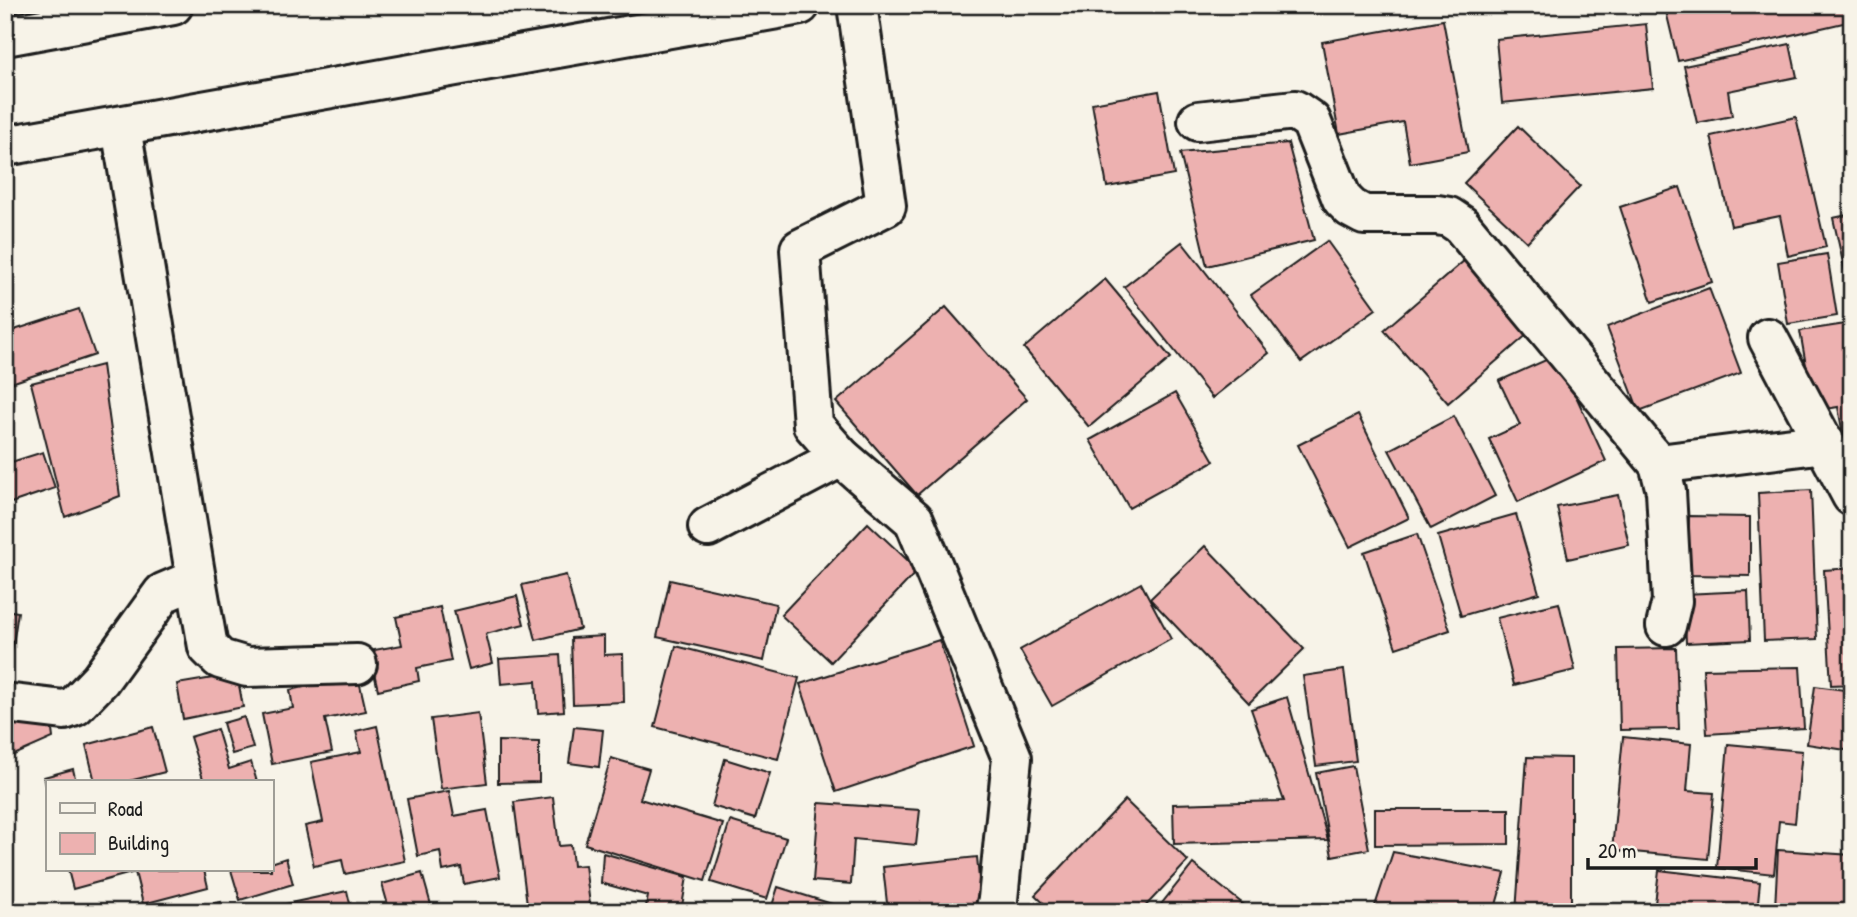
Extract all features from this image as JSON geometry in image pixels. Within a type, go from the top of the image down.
[{"type":"street","points":[[5,36],[173,5]]},
{"type":"street","points":[[5,146],[800,5]]},
{"type":"street","points":[[857,5],[886,206],[800,249],[813,425],[841,457],[914,520],[1012,758],[995,912]]},
{"type":"street","points":[[1198,121],[1295,110],[1311,121],[1342,199],[1351,208],[1364,215],[1437,215],[1449,217],[1461,225],[1659,464],[1666,491],[1672,601],[1666,625]]},
{"type":"street","points":[[121,127],[208,647],[220,659],[247,667],[357,664]]},
{"type":"street","points":[[1768,338],[1852,496]]},
{"type":"street","points":[[1659,464],[1825,443]]},
{"type":"street","points":[[708,527],[841,457]]},
{"type":"street","points":[[5,703],[64,710],[75,706],[100,680],[163,593],[196,579]]},
{"type":"building","points":[[1852,5],[1852,21],[1678,61],[1665,7]]},
{"type":"building","points":[[1443,20],[1468,152],[1410,163],[1403,122],[1339,134],[1322,42]]},
{"type":"building","points":[[1646,24],[1653,88],[1502,103],[1496,39]]},
{"type":"building","points":[[1790,44],[1797,77],[1728,91],[1732,116],[1697,123],[1684,66]]},
{"type":"building","points":[[1852,55],[1852,85],[1846,56]]},
{"type":"building","points":[[1159,91],[1174,175],[1107,187],[1092,103]]},
{"type":"building","points":[[1796,117],[1826,247],[1788,256],[1780,216],[1731,226],[1711,136]]},
{"type":"building","points":[[1518,126],[1580,186],[1527,242],[1464,183]]},
{"type":"building","points":[[1288,143],[1314,240],[1207,266],[1180,153]]},
{"type":"building","points":[[1680,187],[1712,282],[1652,302],[1620,207]]},
{"type":"building","points":[[1852,214],[1852,303],[1833,218]]},
{"type":"building","points":[[1327,241],[1376,309],[1301,362],[1251,295]]},
{"type":"building","points":[[1182,242],[1269,353],[1212,398],[1124,287]]},
{"type":"building","points":[[1827,254],[1837,316],[1788,324],[1778,262]]},
{"type":"building","points":[[1465,260],[1529,333],[1448,403],[1384,330]]},
{"type":"building","points":[[1105,279],[1171,358],[1089,427],[1024,348]]},
{"type":"building","points":[[1709,288],[1741,373],[1639,411],[1607,327]]},
{"type":"building","points":[[946,307],[1027,399],[917,495],[836,402]]},
{"type":"building","points":[[79,309],[95,355],[5,385],[5,333]]},
{"type":"building","points":[[1852,323],[1852,456],[1847,457],[1838,407],[1814,411],[1800,331]]},
{"type":"building","points":[[1557,355],[1606,461],[1518,502],[1489,439],[1520,425],[1499,381]]},
{"type":"building","points":[[102,365],[120,496],[65,517],[31,383]]},
{"type":"building","points":[[1175,393],[1214,461],[1129,508],[1090,440]]},
{"type":"building","points":[[1358,415],[1409,518],[1350,547],[1298,445]]},
{"type":"building","points":[[1454,416],[1495,496],[1431,529],[1389,450]]},
{"type":"building","points":[[43,452],[55,488],[5,505],[5,464]]},
{"type":"building","points":[[1811,490],[1817,639],[1764,641],[1758,493]]},
{"type":"building","points":[[1618,495],[1629,545],[1568,559],[1557,507]]},
{"type":"building","points":[[1516,514],[1539,593],[1461,616],[1438,536]]},
{"type":"building","points":[[1689,516],[1750,517],[1750,576],[1689,575]]},
{"type":"building","points":[[868,523],[918,570],[831,662],[781,615]]},
{"type":"building","points":[[1417,534],[1450,630],[1396,648],[1364,552]]},
{"type":"building","points":[[1205,546],[1304,649],[1249,703],[1150,599]]},
{"type":"building","points":[[1852,568],[1852,684],[1831,685],[1824,570]]},
{"type":"building","points":[[566,575],[580,629],[536,640],[522,585]]},
{"type":"building","points":[[670,580],[776,604],[764,661],[657,637]]},
{"type":"building","points":[[1141,583],[1171,639],[1052,706],[1020,650]]},
{"type":"building","points":[[1748,591],[1750,640],[1686,643],[1684,594]]},
{"type":"building","points":[[517,596],[524,624],[486,634],[493,663],[469,669],[454,611]]},
{"type":"building","points":[[1559,603],[1575,670],[1514,685],[1497,618]]},
{"type":"building","points":[[440,607],[451,661],[417,668],[419,681],[378,690],[369,651],[402,645],[396,617]]},
{"type":"building","points":[[5,610],[18,612],[11,657],[5,656]]},
{"type":"building","points":[[604,636],[604,655],[623,654],[624,702],[573,704],[571,638]]},
{"type":"building","points":[[939,640],[974,746],[836,792],[800,684]]},
{"type":"building","points":[[676,646],[799,678],[778,759],[655,727]]},
{"type":"building","points":[[1676,648],[1679,729],[1620,730],[1618,649]]},
{"type":"building","points":[[560,655],[564,711],[538,713],[536,681],[501,684],[499,659]]},
{"type":"building","points":[[1800,667],[1804,728],[1707,734],[1703,669]]},
{"type":"building","points":[[1344,670],[1356,761],[1316,766],[1303,676]]},
{"type":"building","points":[[237,674],[243,707],[183,719],[177,684]]},
{"type":"building","points":[[358,676],[366,711],[325,719],[332,752],[272,764],[262,714],[293,708],[290,690]]},
{"type":"building","points":[[1815,686],[1852,691],[1852,751],[1807,744]]},
{"type":"building","points":[[1287,697],[1328,840],[1174,844],[1173,804],[1284,801],[1251,709]]},
{"type":"building","points":[[478,713],[487,783],[441,789],[431,719]]},
{"type":"building","points":[[5,715],[51,722],[53,738],[5,759]]},
{"type":"building","points":[[244,717],[253,748],[232,754],[223,723]]},
{"type":"building","points":[[377,726],[405,861],[345,874],[342,860],[314,866],[305,826],[323,822],[311,762],[361,752],[356,731]]},
{"type":"building","points":[[153,727],[165,772],[133,780],[95,780],[86,745]]},
{"type":"building","points":[[574,727],[603,730],[599,767],[569,763]]},
{"type":"building","points":[[217,729],[229,769],[251,762],[256,780],[203,780],[190,737]]},
{"type":"building","points":[[1623,737],[1691,744],[1687,791],[1714,793],[1708,859],[1612,850]]},
{"type":"building","points":[[498,741],[539,742],[539,782],[498,783]]},
{"type":"building","points":[[1728,744],[1802,751],[1795,823],[1779,821],[1774,874],[1717,868]]},
{"type":"building","points":[[1527,757],[1571,758],[1571,912],[1516,912]]},
{"type":"building","points":[[611,758],[649,769],[640,799],[723,824],[705,881],[585,844]]},
{"type":"building","points":[[725,759],[770,773],[755,819],[712,806]]},
{"type":"building","points":[[1353,766],[1369,849],[1332,856],[1316,773]]},
{"type":"building","points":[[73,769],[76,780],[46,780],[46,786],[44,777]]},
{"type":"building","points":[[449,791],[454,816],[487,810],[500,877],[464,884],[461,867],[443,871],[440,851],[418,856],[407,799]]},
{"type":"building","points":[[553,797],[559,846],[571,845],[573,866],[585,865],[591,912],[528,912],[514,802]]},
{"type":"building","points":[[1125,800],[1188,861],[1140,912],[1053,912],[1035,895]]},
{"type":"building","points":[[819,803],[920,810],[916,845],[854,839],[851,884],[813,881]]},
{"type":"building","points":[[1375,809],[1509,809],[1509,844],[1375,845]]},
{"type":"building","points":[[730,821],[786,838],[767,899],[711,882]]},
{"type":"building","points":[[1778,850],[1852,855],[1852,912],[1775,908]]},
{"type":"building","points":[[1393,852],[1505,873],[1494,912],[1373,912]]},
{"type":"building","points":[[603,853],[687,877],[681,912],[645,912],[648,896],[601,883]]},
{"type":"building","points":[[977,857],[982,912],[888,912],[883,867]]},
{"type":"building","points":[[286,858],[293,884],[240,900],[232,872],[273,872],[273,862]]},
{"type":"building","points":[[1193,864],[1253,912],[1155,912]]},
{"type":"building","points":[[1659,870],[1760,882],[1757,912],[1654,912]]},
{"type":"building","points":[[69,872],[135,872],[73,889]]},
{"type":"building","points":[[135,872],[204,872],[208,887],[143,904]]},
{"type":"building","points":[[422,873],[433,912],[390,912],[382,884]]},
{"type":"building","points":[[778,887],[835,905],[833,912],[770,912]]},
{"type":"building","points":[[347,891],[352,912],[248,912]]},
{"type":"building","points":[[221,902],[223,912],[177,912]]}]
